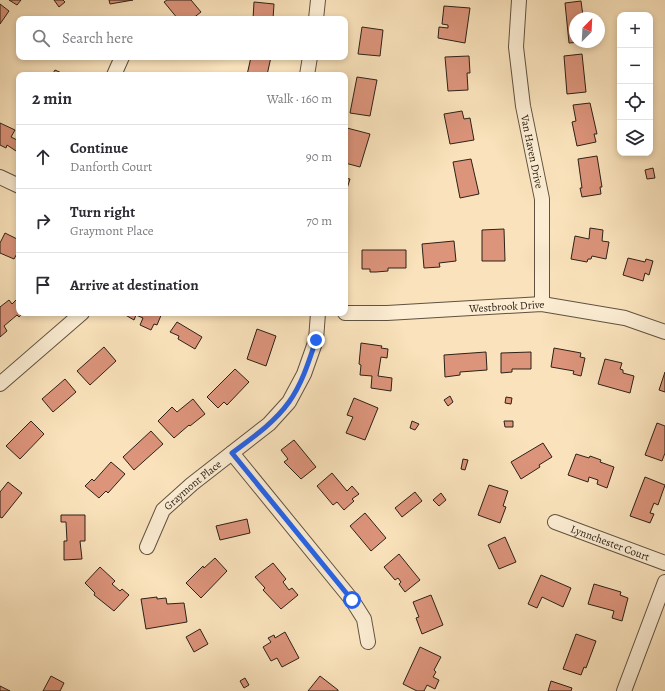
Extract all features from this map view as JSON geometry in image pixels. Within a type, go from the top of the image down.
[{"type":"street","points":[[316,16],[318,0]]},
{"type":"street","name":"Van Haven Drive","points":[[519,0],[516,47],[523,106],[542,199],[542,304]]},
{"type":"street","points":[[115,72],[121,60]]},
{"type":"street","points":[[308,72],[310,60]]},
{"type":"street","points":[[0,177],[16,185]]},
{"type":"street","name":"Westbrook Drive","points":[[348,313],[387,313],[542,304],[625,318],[665,332]]},
{"type":"street","points":[[0,384],[79,316]]},
{"type":"street","name":"Graymont Place","points":[[147,547],[163,510],[192,484],[269,424],[289,402],[304,374],[316,340],[318,316]]},
{"type":"street","points":[[232,453],[352,600],[364,619],[368,642]]},
{"type":"street","name":"Lynnchester Court","points":[[555,522],[665,563]]},
{"type":"street","points":[[624,691],[665,582]]},
{"type":"building","points":[[9,0],[21,0],[17,5]]},
{"type":"building","points":[[54,0],[63,0],[65,2],[59,7]]},
{"type":"building","points":[[109,0],[133,0],[110,4]]},
{"type":"building","points":[[167,0],[191,0],[201,12],[196,16],[176,16],[164,2]]},
{"type":"building","points":[[581,1],[582,12],[569,12],[569,43],[565,3]]},
{"type":"building","points":[[254,2],[274,4],[273,16],[253,16]]},
{"type":"building","points":[[0,4],[9,11],[0,24]]},
{"type":"building","points":[[444,6],[470,8],[465,43],[438,38],[439,27],[448,28],[448,25],[442,24]]},
{"type":"building","points":[[362,27],[383,30],[380,56],[358,54]]},
{"type":"building","points":[[582,54],[586,92],[567,94],[564,56]]},
{"type":"building","points":[[469,56],[470,73],[467,73],[468,90],[448,91],[445,57]]},
{"type":"building","points":[[250,60],[270,60],[268,72],[248,72]]},
{"type":"building","points":[[357,77],[377,80],[370,116],[350,113]]},
{"type":"building","points":[[590,103],[597,134],[594,134],[596,142],[577,146],[572,122],[576,121],[573,105]]},
{"type":"building","points":[[462,111],[464,119],[470,118],[474,140],[450,144],[444,114]]},
{"type":"building","points":[[0,123],[15,130],[11,137],[16,140],[16,151],[7,145],[6,148],[0,145]]},
{"type":"building","points":[[348,128],[370,134],[360,167],[348,164]]},
{"type":"building","points":[[597,156],[602,187],[600,187],[601,194],[582,197],[578,159]]},
{"type":"building","points":[[471,159],[479,194],[460,198],[453,162]]},
{"type":"building","points":[[653,168],[655,178],[647,179],[645,170]]},
{"type":"building","points":[[590,228],[603,230],[602,241],[609,242],[606,259],[592,256],[587,262],[571,259],[575,236],[589,239]]},
{"type":"building","points":[[504,229],[505,261],[482,261],[482,230]]},
{"type":"building","points":[[5,233],[16,238],[16,255],[14,259],[0,253],[0,243]]},
{"type":"building","points":[[454,241],[456,261],[439,263],[440,267],[424,268],[422,244]]},
{"type":"building","points":[[362,250],[406,250],[406,268],[388,268],[388,271],[376,272],[370,272],[370,269],[362,269]]},
{"type":"building","points":[[628,258],[645,262],[646,259],[653,261],[649,275],[645,273],[643,281],[623,275]]},
{"type":"building","points":[[9,300],[12,304],[16,300],[16,316],[4,326],[7,331],[0,337],[0,307]]},
{"type":"building","points":[[127,316],[136,316],[134,320]]},
{"type":"building","points":[[138,316],[161,316],[157,325],[154,324],[151,330],[140,325],[143,318]]},
{"type":"building","points":[[177,322],[202,337],[195,349],[178,339],[179,336],[170,332]]},
{"type":"building","points":[[257,329],[276,336],[266,366],[247,359]]},
{"type":"building","points":[[361,343],[382,346],[381,348],[388,349],[387,358],[381,357],[378,376],[392,378],[391,391],[371,388],[372,376],[360,375],[361,365],[359,364]]},
{"type":"building","points":[[104,347],[116,361],[90,385],[77,371]]},
{"type":"building","points":[[554,348],[581,353],[580,357],[585,358],[581,376],[573,374],[574,371],[551,367]]},
{"type":"building","points":[[486,352],[487,370],[460,372],[460,375],[445,377],[444,355]]},
{"type":"building","points":[[531,352],[531,369],[512,369],[512,372],[501,373],[501,353]]},
{"type":"building","points":[[605,359],[622,363],[620,369],[623,370],[623,373],[634,376],[630,393],[598,384]]},
{"type":"building","points":[[235,369],[249,382],[227,405],[224,402],[218,408],[207,397]]},
{"type":"building","points":[[665,372],[665,392],[659,390]]},
{"type":"building","points":[[65,379],[76,392],[53,412],[42,399]]},
{"type":"building","points":[[450,396],[453,402],[448,406],[444,400]]},
{"type":"building","points":[[506,397],[512,398],[511,404],[505,403]]},
{"type":"building","points":[[354,398],[378,408],[365,440],[346,433],[353,417],[347,415]]},
{"type":"building","points":[[193,399],[205,414],[174,438],[158,421],[172,407],[177,412]]},
{"type":"building","points":[[31,421],[44,434],[20,459],[6,446]]},
{"type":"building","points":[[412,421],[419,424],[415,430],[410,428]]},
{"type":"building","points":[[504,421],[513,421],[513,427],[505,427]]},
{"type":"building","points":[[657,423],[665,426],[665,453],[662,461],[645,455]]},
{"type":"building","points":[[151,431],[163,444],[134,470],[123,457]]},
{"type":"building","points":[[294,440],[316,467],[301,479],[284,462],[288,459],[281,450]]},
{"type":"building","points":[[543,443],[552,457],[539,465],[540,467],[521,479],[511,462]]},
{"type":"building","points":[[576,454],[589,458],[590,456],[601,460],[600,462],[614,467],[607,488],[597,484],[598,480],[589,477],[588,482],[568,475]]},
{"type":"building","points":[[463,459],[468,460],[465,470],[461,469]]},
{"type":"building","points":[[111,462],[125,474],[108,493],[106,491],[99,498],[85,486],[92,479],[94,481]]},
{"type":"building","points":[[332,473],[347,491],[352,486],[359,494],[352,499],[354,501],[344,510],[337,502],[333,505],[317,486]]},
{"type":"building","points":[[645,477],[665,485],[658,505],[654,503],[650,513],[654,514],[650,523],[630,516]]},
{"type":"building","points":[[8,482],[22,493],[2,518],[0,517],[0,492]]},
{"type":"building","points":[[489,485],[508,491],[503,506],[506,507],[500,523],[478,515]]},
{"type":"building","points":[[415,492],[422,501],[402,517],[395,508]]},
{"type":"building","points":[[441,493],[446,500],[439,506],[433,500]]},
{"type":"building","points":[[365,513],[386,538],[371,551],[350,526]]},
{"type":"building","points":[[61,515],[85,515],[85,541],[80,541],[82,559],[64,560],[64,541],[67,541],[66,522],[61,522]]},
{"type":"building","points":[[247,519],[250,533],[220,540],[216,526]]},
{"type":"building","points":[[505,537],[516,562],[499,569],[488,545]]},
{"type":"building","points":[[399,554],[420,580],[405,592],[399,584],[401,582],[398,578],[395,580],[384,567]]},
{"type":"building","points":[[215,558],[227,571],[201,598],[186,583],[203,566],[204,568]]},
{"type":"building","points":[[273,563],[286,579],[283,582],[289,590],[292,588],[298,595],[281,609],[263,590],[265,588],[255,577]]},
{"type":"building","points":[[100,567],[115,581],[112,584],[120,591],[122,589],[129,595],[114,611],[94,595],[95,593],[85,583]]},
{"type":"building","points":[[541,575],[571,588],[563,607],[542,597],[537,608],[528,604]]},
{"type":"building","points":[[594,584],[621,592],[620,595],[628,598],[622,621],[612,618],[614,611],[588,604]]},
{"type":"building","points":[[431,595],[443,625],[422,634],[416,618],[419,617],[413,602]]},
{"type":"building","points":[[157,597],[157,599],[166,598],[167,604],[184,603],[187,622],[146,629],[141,599]]},
{"type":"building","points":[[200,629],[208,644],[194,652],[186,637]]},
{"type":"building","points":[[285,632],[299,658],[282,667],[277,658],[271,661],[263,647],[271,642],[268,638],[274,635],[275,638]]},
{"type":"building","points":[[576,634],[596,641],[586,668],[584,667],[581,675],[563,669]]},
{"type":"building","points":[[420,647],[441,657],[434,670],[436,672],[433,677],[439,680],[435,689],[427,685],[424,691],[417,691],[403,684]]},
{"type":"building","points":[[51,676],[64,683],[60,691],[43,691]]},
{"type":"building","points":[[320,676],[338,690],[338,691],[308,691]]},
{"type":"building","points":[[245,678],[249,685],[244,688],[240,681]]},
{"type":"building","points":[[551,681],[572,688],[571,691],[548,691]]},
{"type":"building","points":[[0,686],[10,691],[0,691]]},
{"type":"route","points":[[316,340],[304,374],[289,402],[269,424],[232,453],[352,600]]}]
